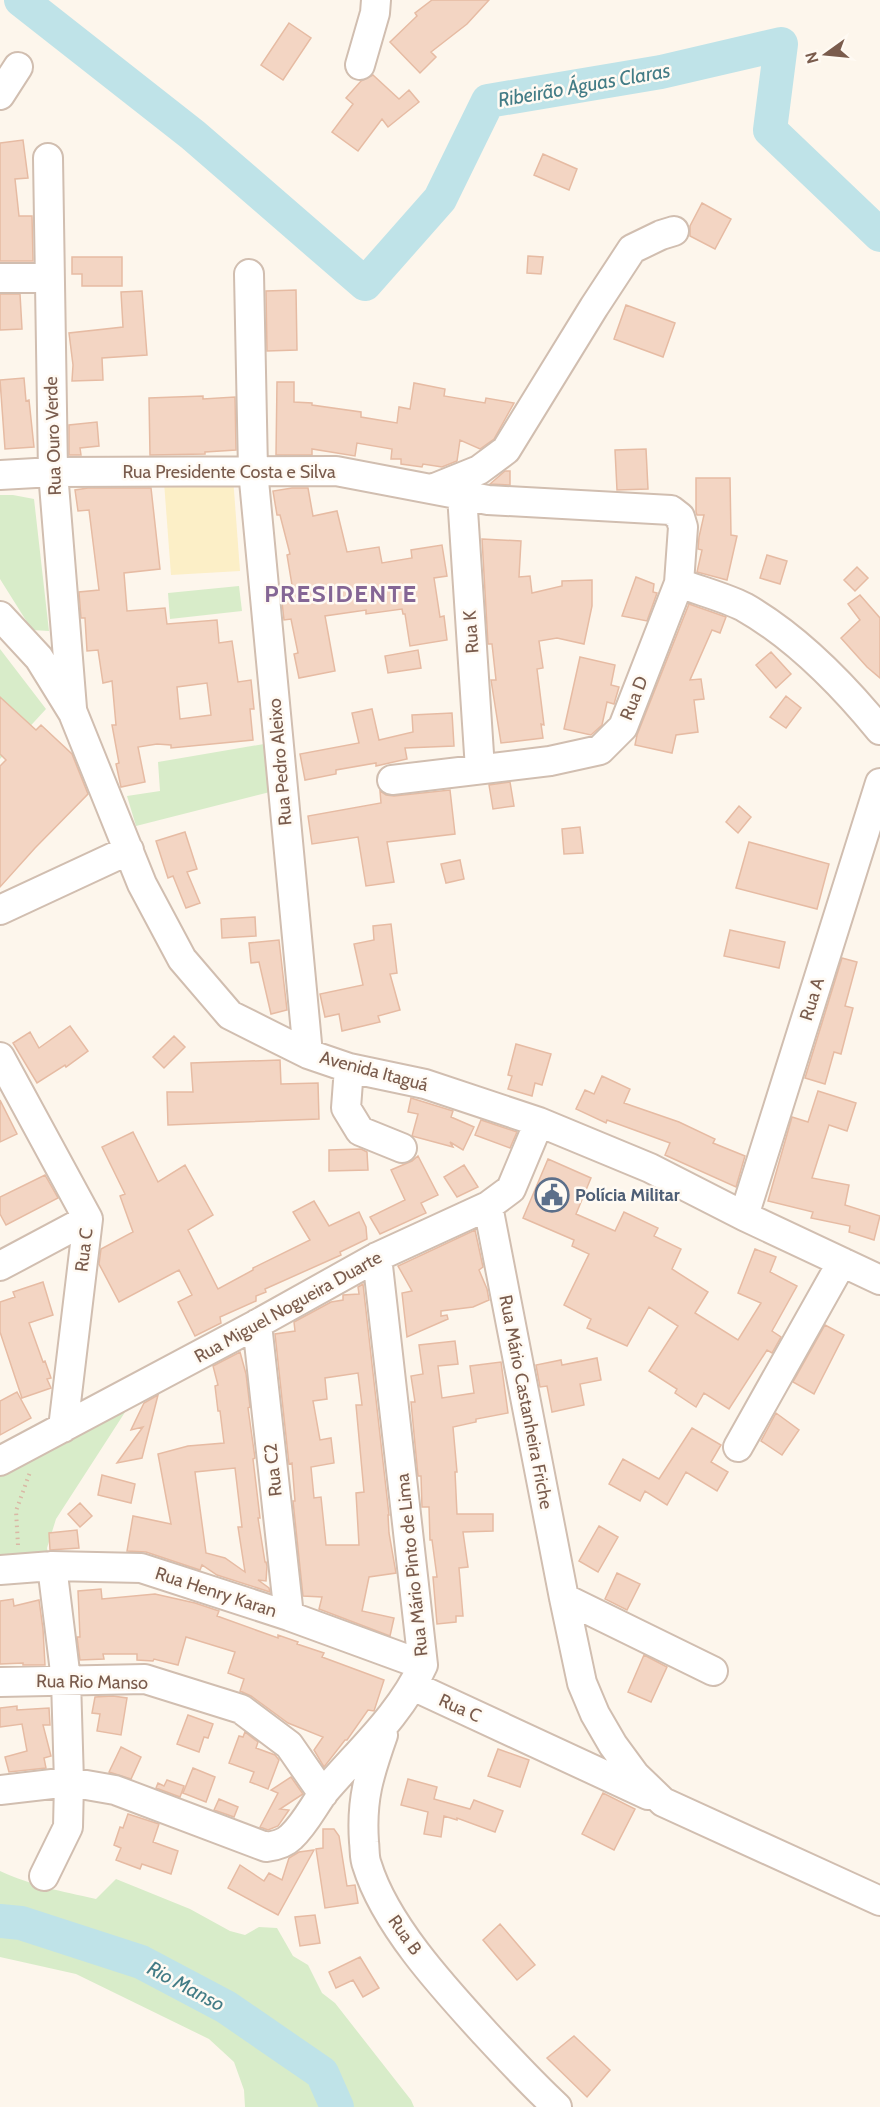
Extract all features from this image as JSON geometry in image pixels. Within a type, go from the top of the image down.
[{"type":"street","points":[[360,65],[375,13],[376,0]]},
{"type":"street","points":[[0,95],[18,68]]},
{"type":"street","name":"Rua Ouro Verde","points":[[48,158],[53,472],[73,713]]},
{"type":"street","points":[[432,489],[479,470],[506,450],[632,249],[675,231]]},
{"type":"street","name":"Rua Pedro Aleixo","points":[[249,274],[253,470],[308,1054]]},
{"type":"street","points":[[0,279],[49,278]]},
{"type":"street","name":"Rua Presidente Costa e Silva","points":[[0,475],[53,472],[336,471],[488,500],[671,510]]},
{"type":"street","name":"Rua K","points":[[462,495],[480,769]]},
{"type":"street","name":"Rua D","points":[[392,780],[550,761],[600,750],[623,727],[679,583],[683,527],[680,517],[671,510]]},
{"type":"street","points":[[679,583],[743,607],[786,636],[847,690],[880,730]]},
{"type":"street","name":"Avenida Itaguá","points":[[0,616],[39,658],[73,713],[142,884],[182,959],[230,1015],[308,1054],[349,1068],[425,1084],[539,1122],[650,1168],[744,1216],[880,1280]]},
{"type":"street","name":"Rua A","points":[[744,1216],[880,783]]},
{"type":"street","points":[[0,910],[129,850]]},
{"type":"street","points":[[349,1068],[346,1108],[360,1131],[402,1148]]},
{"type":"street","name":"Rua C","points":[[4,1075],[88,1219],[63,1428]]},
{"type":"street","name":"Rua Miguel Nogueira Duarte","points":[[0,1461],[257,1324],[377,1257],[488,1206],[511,1189],[539,1122]]},
{"type":"street","name":"Rua Mário Castanheira Friche","points":[[488,1206],[564,1598],[582,1683],[595,1714],[635,1775],[663,1802],[880,1901]]},
{"type":"street","points":[[0,1266],[88,1219]]},
{"type":"street","name":"Rua Mário Pinto de Lima","points":[[377,1257],[418,1676]]},
{"type":"street","points":[[738,1447],[842,1262]]},
{"type":"street","name":"Rua C2","points":[[257,1324],[289,1616]]},
{"type":"street","name":"Rua Henry Karan","points":[[9,1561],[52,1566],[141,1568],[289,1616],[418,1676]]},
{"type":"street","points":[[44,1876],[68,1827],[66,1680],[52,1566]]},
{"type":"street","points":[[564,1598],[713,1671]]},
{"type":"street","points":[[0,1790],[69,1782],[115,1790],[266,1847],[277,1845],[289,1839],[298,1830],[323,1794],[389,1719],[418,1676]]},
{"type":"street","name":"Rua C","points":[[418,1676],[508,1729],[663,1802]]},
{"type":"street","name":"Rua Rio Manso","points":[[0,1682],[146,1679],[241,1709],[289,1744],[323,1794]]},
{"type":"street","name":"Rua B","points":[[389,1719],[367,1779],[362,1819],[366,1863],[384,1905],[452,1997],[533,2085],[557,2107]]},
{"type":"path","points":[[9,1561],[16,1511],[27,1477],[33,1468]]},
{"type":"green space","points":[[0,495],[34,499],[49,631],[32,630],[0,579]]},
{"type":"green space","points":[[239,586],[242,611],[170,619],[168,593]]},
{"type":"green space","points":[[0,649],[46,709],[0,759]]},
{"type":"green space","points":[[264,744],[270,792],[136,826],[127,796],[160,791],[158,762]]},
{"type":"green space","points":[[129,1406],[56,1519],[47,1548],[49,1563],[0,1564],[0,1472]]},
{"type":"green space","points":[[0,1871],[59,1891],[96,1899],[116,1879],[190,1909],[230,1931],[245,1935],[259,1927],[277,1928],[293,1956],[308,1965],[322,1993],[335,2003],[411,2100],[414,2107],[245,2107],[244,2090],[234,2062],[209,2039],[76,1974],[0,1957]]},
{"type":"sand","points":[[233,477],[240,571],[171,575],[164,482]]},
{"type":"building","points":[[432,0],[489,0],[467,24],[431,52],[436,57],[420,73],[390,42],[417,16],[415,13]]},
{"type":"building","points":[[289,23],[311,38],[283,80],[261,65]]},
{"type":"building","points":[[373,75],[399,99],[409,90],[419,102],[388,127],[382,119],[358,151],[332,132],[353,104],[346,98],[361,81]]},
{"type":"building","points":[[23,140],[28,178],[15,179],[19,216],[32,216],[33,261],[0,261],[0,143]]},
{"type":"building","points":[[543,154],[577,169],[569,190],[534,175]]},
{"type":"building","points":[[702,203],[731,219],[715,249],[690,236],[690,226]]},
{"type":"building","points":[[528,256],[543,257],[541,274],[527,273]]},
{"type":"building","points":[[72,257],[122,257],[122,286],[82,286],[82,274],[72,274]]},
{"type":"building","points":[[296,290],[297,350],[267,351],[266,291]]},
{"type":"building","points":[[142,291],[147,355],[102,358],[103,380],[72,381],[73,365],[69,333],[123,327],[121,292]]},
{"type":"building","points":[[0,294],[20,294],[22,329],[0,330]]},
{"type":"building","points":[[626,305],[675,323],[663,357],[614,339]]},
{"type":"building","points":[[24,378],[34,447],[5,449],[0,380]]},
{"type":"building","points":[[277,382],[294,382],[294,402],[361,412],[361,417],[397,423],[399,407],[410,409],[414,383],[445,389],[444,396],[485,403],[486,398],[514,403],[494,439],[480,449],[460,440],[457,461],[442,467],[401,464],[401,459],[391,459],[392,449],[357,443],[355,456],[312,449],[312,455],[276,455]]},
{"type":"building","points":[[203,396],[203,399],[235,397],[236,450],[205,452],[205,454],[150,455],[149,398]]},
{"type":"building","points":[[97,422],[99,446],[80,448],[81,455],[69,455],[69,425]]},
{"type":"building","points":[[646,449],[648,489],[617,490],[615,450]]},
{"type":"building","points":[[505,471],[510,471],[510,485],[490,484]]},
{"type":"building","points":[[696,478],[730,478],[731,535],[737,536],[727,580],[697,572],[702,550],[698,549],[699,537],[704,515],[697,515],[696,512]]},
{"type":"building","points":[[151,488],[160,569],[124,573],[127,611],[165,608],[167,624],[217,620],[219,643],[232,641],[238,682],[251,680],[254,709],[250,709],[253,740],[171,748],[171,745],[157,744],[138,747],[145,782],[121,787],[112,725],[116,725],[112,681],[103,683],[98,650],[87,651],[85,618],[81,618],[79,592],[99,590],[89,510],[78,511],[75,490]],"holes":[[[207,683],[211,715],[180,719],[177,687]]]},
{"type":"building","points":[[308,488],[313,516],[337,511],[347,552],[379,547],[382,563],[412,558],[411,550],[442,545],[447,576],[434,578],[440,617],[444,616],[447,640],[410,646],[405,614],[402,609],[366,614],[366,610],[325,616],[335,671],[299,678],[294,654],[298,653],[291,619],[284,620],[281,593],[293,591],[287,555],[290,554],[280,515],[277,515],[273,491]]},
{"type":"building","points":[[482,539],[521,541],[519,577],[530,576],[532,593],[562,586],[562,581],[592,580],[592,606],[584,644],[557,638],[539,641],[543,668],[537,669],[544,725],[541,724],[543,738],[501,743],[491,680],[496,680],[492,644],[488,644]]},
{"type":"building","points":[[767,555],[787,561],[780,584],[760,578]]},
{"type":"building","points":[[857,567],[868,578],[855,591],[844,580]]},
{"type":"building","points":[[636,577],[654,584],[653,592],[657,593],[647,621],[622,616]]},
{"type":"building","points":[[860,595],[880,618],[880,678],[841,638],[860,620],[848,604]]},
{"type":"building","points":[[689,604],[726,617],[720,633],[712,630],[690,680],[701,679],[704,699],[694,700],[698,732],[676,735],[672,753],[635,745],[637,735]]},
{"type":"building","points":[[418,650],[421,668],[388,673],[385,656]]},
{"type":"building","points":[[771,652],[791,674],[776,688],[756,665]]},
{"type":"building","points":[[580,657],[615,665],[611,685],[619,687],[614,704],[607,702],[602,725],[591,735],[564,729]]},
{"type":"building","points":[[786,696],[801,708],[786,728],[770,717]]},
{"type":"building","points":[[0,697],[36,730],[41,725],[72,754],[88,794],[0,887],[0,766],[6,760],[0,754]]},
{"type":"building","points":[[372,709],[379,740],[413,732],[412,715],[452,713],[454,746],[405,748],[407,759],[376,766],[376,763],[336,770],[336,774],[305,780],[300,754],[359,743],[352,713]]},
{"type":"building","points":[[510,782],[514,806],[493,809],[489,785]]},
{"type":"building","points":[[450,790],[455,834],[387,842],[394,882],[366,886],[358,837],[312,844],[308,816],[381,803],[380,791],[394,796]]},
{"type":"building","points":[[739,806],[751,817],[738,833],[726,822]]},
{"type":"building","points":[[580,827],[583,853],[564,854],[562,829]]},
{"type":"building","points":[[185,832],[197,869],[187,872],[200,903],[186,908],[173,876],[168,878],[156,841]]},
{"type":"building","points":[[749,842],[829,864],[817,909],[736,888]]},
{"type":"building","points":[[460,860],[464,879],[446,883],[441,864]]},
{"type":"building","points":[[255,917],[256,936],[222,938],[221,919]]},
{"type":"building","points":[[391,924],[397,973],[390,974],[400,1010],[378,1016],[380,1022],[342,1031],[339,1014],[325,1017],[320,994],[363,985],[354,944],[374,940],[373,926]]},
{"type":"building","points":[[730,930],[785,942],[779,968],[724,956]]},
{"type":"building","points":[[279,940],[287,1010],[271,1014],[259,962],[251,963],[249,943]]},
{"type":"building","points":[[842,958],[857,962],[845,1006],[853,1008],[841,1054],[834,1052],[825,1084],[805,1078]]},
{"type":"building","points":[[70,1026],[88,1051],[66,1067],[65,1065],[37,1083],[13,1043],[30,1032],[39,1048]]},
{"type":"building","points":[[174,1036],[185,1047],[164,1068],[153,1057]]},
{"type":"building","points":[[516,1044],[551,1054],[542,1085],[535,1083],[532,1096],[508,1089],[512,1076],[508,1075]]},
{"type":"building","points":[[280,1060],[281,1084],[318,1083],[319,1119],[168,1125],[167,1092],[193,1092],[191,1063]]},
{"type":"building","points":[[602,1076],[630,1089],[624,1103],[679,1122],[715,1139],[713,1143],[745,1156],[736,1187],[665,1155],[670,1143],[607,1120],[606,1123],[576,1109],[585,1090],[594,1094]]},
{"type":"building","points":[[818,1091],[856,1103],[847,1131],[829,1125],[812,1178],[849,1185],[845,1205],[880,1216],[874,1240],[849,1232],[850,1226],[811,1218],[813,1212],[768,1201],[792,1117],[808,1122]]},
{"type":"building","points":[[411,1098],[453,1111],[451,1117],[474,1127],[463,1150],[450,1142],[453,1147],[412,1136],[418,1114],[408,1112]]},
{"type":"building","points":[[0,1100],[17,1134],[0,1142]]},
{"type":"building","points":[[481,1120],[517,1132],[510,1148],[475,1135]]},
{"type":"building","points":[[133,1132],[158,1182],[185,1165],[213,1215],[188,1230],[218,1289],[253,1268],[310,1240],[293,1212],[314,1201],[329,1226],[359,1212],[366,1227],[367,1239],[340,1252],[341,1255],[265,1289],[266,1292],[256,1296],[256,1301],[220,1317],[221,1323],[195,1336],[178,1302],[192,1295],[179,1270],[119,1302],[99,1264],[101,1249],[133,1232],[120,1196],[125,1194],[102,1147]]},
{"type":"building","points":[[361,1149],[367,1152],[368,1170],[329,1171],[329,1150]]},
{"type":"building","points":[[418,1156],[438,1195],[421,1203],[426,1213],[380,1234],[370,1217],[405,1200],[391,1170]]},
{"type":"building","points":[[548,1159],[591,1178],[576,1214],[615,1231],[624,1212],[658,1228],[654,1236],[681,1249],[672,1269],[708,1292],[695,1313],[738,1340],[761,1303],[738,1293],[755,1249],[776,1257],[770,1272],[797,1286],[772,1331],[781,1337],[772,1353],[767,1350],[729,1409],[704,1393],[696,1407],[675,1393],[677,1389],[649,1371],[678,1326],[649,1307],[627,1346],[587,1328],[591,1319],[564,1305],[589,1254],[572,1246],[574,1240],[523,1218]]},
{"type":"building","points":[[464,1165],[478,1187],[457,1197],[444,1177]]},
{"type":"building","points":[[45,1175],[58,1198],[6,1225],[0,1214],[0,1197]]},
{"type":"building","points":[[475,1230],[483,1267],[479,1270],[489,1300],[473,1307],[441,1311],[441,1316],[447,1315],[448,1319],[407,1337],[402,1293],[412,1291],[398,1266]]},
{"type":"building","points":[[43,1282],[53,1315],[29,1323],[51,1378],[47,1379],[51,1388],[22,1398],[0,1332],[0,1302],[15,1297],[13,1292]]},
{"type":"building","points":[[363,1284],[389,1515],[389,1533],[396,1573],[369,1577],[362,1611],[394,1618],[390,1636],[319,1609],[322,1597],[303,1596],[293,1501],[295,1501],[292,1463],[289,1464],[275,1334],[295,1331],[294,1322],[331,1302],[343,1300],[343,1295],[359,1294],[358,1287]],"holes":[[[358,1373],[362,1405],[356,1405],[364,1492],[356,1493],[359,1545],[326,1545],[321,1497],[314,1498],[311,1467],[334,1463],[331,1438],[320,1440],[313,1401],[327,1399],[325,1378]]]},
{"type":"building","points":[[825,1325],[844,1335],[814,1394],[793,1382]]},
{"type":"building","points":[[455,1341],[458,1364],[438,1366],[442,1398],[474,1393],[470,1366],[501,1362],[508,1413],[476,1419],[476,1422],[453,1427],[457,1472],[455,1472],[457,1514],[493,1514],[493,1531],[463,1532],[468,1567],[459,1568],[463,1616],[456,1616],[456,1622],[437,1624],[433,1577],[437,1577],[432,1540],[430,1540],[429,1507],[422,1507],[421,1476],[418,1476],[411,1402],[415,1402],[411,1376],[423,1374],[419,1345]]},
{"type":"building","points":[[240,1352],[246,1374],[260,1518],[258,1518],[267,1566],[266,1581],[258,1580],[269,1588],[270,1592],[217,1575],[202,1565],[200,1570],[146,1552],[127,1551],[133,1516],[171,1524],[158,1454],[188,1446],[224,1443],[215,1386],[218,1385],[213,1366]],"holes":[[[235,1468],[242,1527],[238,1527],[245,1572],[225,1558],[206,1553],[195,1472]]]},
{"type":"building","points":[[597,1358],[601,1380],[580,1384],[584,1405],[552,1412],[547,1386],[540,1387],[536,1365],[561,1360],[562,1365]]},
{"type":"building","points":[[17,1392],[31,1418],[0,1435],[0,1401]]},
{"type":"building","points":[[158,1395],[142,1458],[117,1463],[143,1427],[131,1430],[144,1403]]},
{"type":"building","points":[[776,1413],[799,1430],[782,1455],[761,1441]]},
{"type":"building","points":[[692,1428],[721,1445],[711,1462],[728,1472],[717,1491],[686,1472],[667,1505],[645,1491],[640,1501],[609,1484],[623,1459],[659,1479]]},
{"type":"building","points":[[102,1475],[135,1484],[131,1503],[98,1495]]},
{"type":"building","points":[[80,1503],[92,1516],[80,1527],[68,1514]]},
{"type":"building","points":[[599,1526],[618,1537],[598,1572],[579,1561]]},
{"type":"building","points":[[77,1530],[79,1548],[50,1550],[49,1533]]},
{"type":"building","points":[[617,1573],[640,1584],[627,1610],[605,1599]]},
{"type":"building","points":[[101,1589],[102,1599],[155,1594],[195,1603],[219,1611],[217,1616],[278,1638],[278,1635],[324,1653],[322,1657],[384,1680],[374,1711],[368,1710],[324,1767],[314,1750],[323,1737],[288,1723],[251,1696],[240,1691],[244,1679],[228,1673],[235,1652],[186,1637],[178,1665],[154,1659],[153,1661],[137,1660],[137,1654],[103,1654],[104,1659],[80,1660],[77,1637],[80,1637],[78,1591]]},
{"type":"building","points":[[13,1599],[14,1606],[39,1600],[45,1665],[0,1664],[0,1601]]},
{"type":"building","points":[[644,1655],[667,1667],[651,1702],[628,1692]]},
{"type":"building","points":[[95,1697],[127,1698],[121,1735],[97,1731],[100,1714],[92,1713]]},
{"type":"building","points":[[17,1706],[17,1710],[49,1708],[50,1725],[43,1725],[51,1756],[44,1758],[46,1768],[9,1772],[5,1757],[27,1751],[22,1724],[0,1727],[0,1708]]},
{"type":"building","points":[[188,1715],[213,1724],[208,1738],[204,1737],[199,1752],[177,1744]]},
{"type":"building","points":[[245,1732],[258,1742],[256,1748],[275,1755],[279,1760],[268,1789],[250,1782],[254,1772],[229,1763],[239,1736],[243,1737]]},
{"type":"building","points":[[121,1747],[141,1757],[131,1779],[109,1772]]},
{"type":"building","points":[[498,1749],[529,1760],[520,1787],[488,1776]]},
{"type":"building","points":[[193,1768],[215,1777],[206,1802],[183,1793]]},
{"type":"building","points":[[291,1777],[303,1794],[280,1809],[289,1810],[278,1826],[268,1830],[260,1827],[278,1793],[271,1790]]},
{"type":"building","points":[[408,1779],[437,1787],[434,1799],[470,1809],[474,1800],[503,1811],[495,1832],[457,1818],[457,1820],[444,1816],[441,1837],[424,1834],[428,1812],[401,1805]]},
{"type":"building","points":[[167,1780],[184,1786],[180,1797],[156,1788],[158,1783],[164,1786]]},
{"type":"building","points":[[603,1793],[635,1809],[614,1850],[582,1834]]},
{"type":"building","points":[[219,1799],[238,1807],[234,1817],[214,1810]]},
{"type":"building","points":[[128,1814],[159,1824],[153,1842],[178,1851],[171,1874],[142,1864],[140,1869],[116,1860],[121,1848],[114,1845],[120,1827],[123,1828]]},
{"type":"building","points":[[323,1829],[334,1829],[339,1836],[347,1886],[355,1885],[358,1903],[325,1908],[316,1849],[323,1848]]},
{"type":"building","points":[[314,1850],[278,1915],[228,1888],[240,1865],[264,1881],[269,1873],[282,1880],[289,1858],[299,1852]]},
{"type":"building","points":[[315,1915],[320,1943],[300,1946],[295,1917]]},
{"type":"building","points":[[500,1924],[535,1965],[517,1980],[483,1940]]},
{"type":"building","points":[[360,1957],[379,1988],[363,1997],[353,1980],[336,1988],[329,1972]]},
{"type":"building","points":[[574,2036],[610,2070],[587,2097],[547,2058]]},
{"type":"waterway","name":"Ribeirão Águas Claras","points":[[21,0],[193,135],[365,284],[440,199],[488,101],[661,72],[781,44],[770,130],[880,235]]},
{"type":"waterway","name":"Rio Manso","points":[[0,1921],[21,1923],[141,1962],[226,2007],[322,2073],[337,2107]]},
{"type":"place","name":"Polícia Militar","points":[[552,1195]]},
{"type":"district","name":"PRESIDENTE","points":[[341,593]]}]
